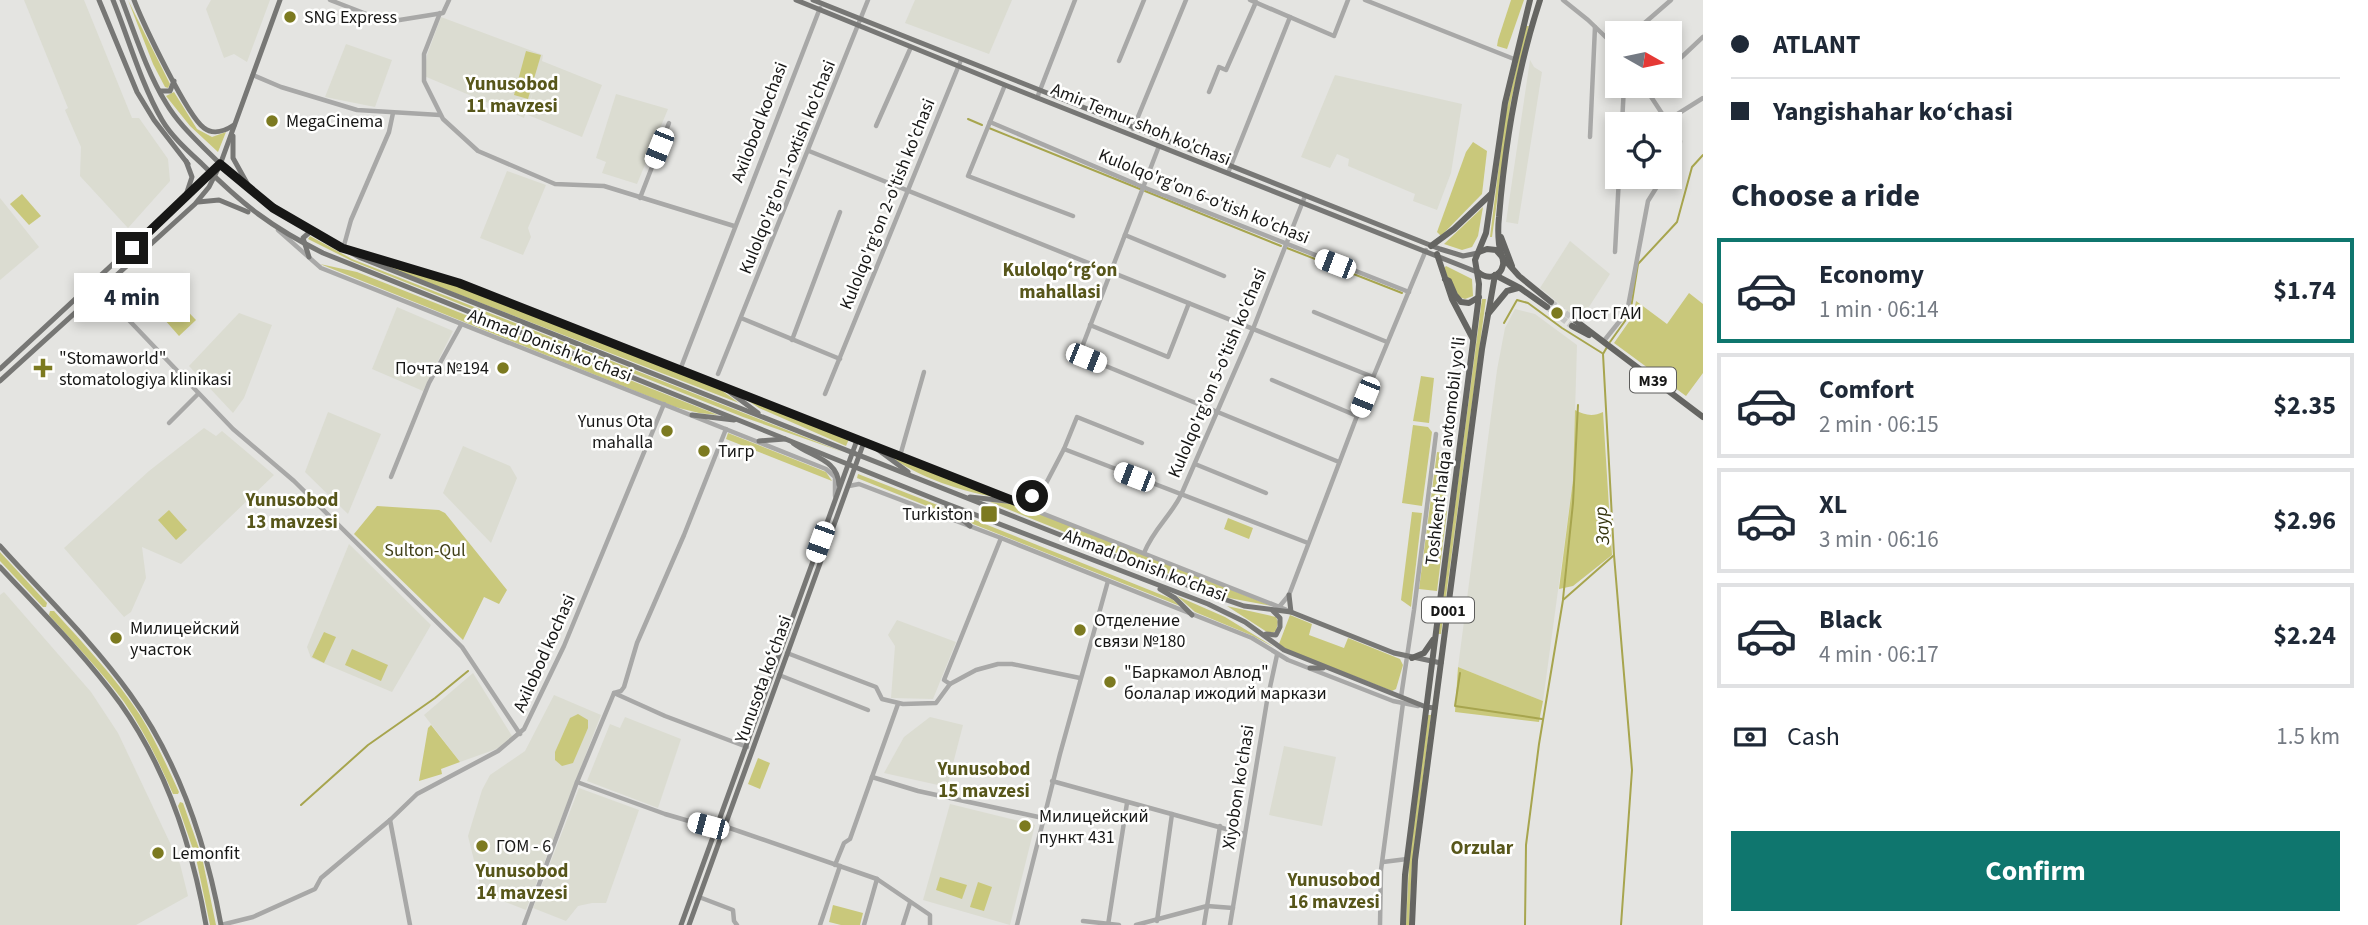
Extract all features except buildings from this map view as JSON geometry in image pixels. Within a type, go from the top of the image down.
[{"type":"highway","name":"Toshkent halqa avtomobil yo'li","points":[[1403,925],[1407,859],[1479,297],[1475,260],[1486,233],[1514,59],[1530,0]]},
{"type":"highway","name":"Toshkent halqa avtomobil yo'li","points":[[1412,925],[1415,860],[1490,296],[1495,275],[1503,265],[1499,220],[1514,104],[1540,0]]},
{"type":"highway","points":[[1524,19],[1533,22]]},
{"type":"highway","points":[[1428,248],[1454,229],[1491,194]]},
{"type":"highway","points":[[1499,220],[1504,247],[1514,271]]},
{"type":"highway","points":[[1478,272],[1487,277],[1495,275],[1549,304],[1492,249],[1479,252]]},
{"type":"highway","points":[[1437,254],[1452,299],[1473,340]]},
{"type":"highway","points":[[1445,279],[1449,281],[1461,302],[1469,303],[1479,297]]},
{"type":"highway","points":[[1490,296],[1500,284],[1510,282]]},
{"type":"highway","points":[[1488,314],[1507,291],[1520,288]]},
{"type":"highway","name":"M39","points":[[1574,323],[1703,417]]},
{"type":"highway","points":[[1409,657],[1426,651],[1435,635]]},
{"type":"main road","points":[[99,0],[136,92],[188,164]]},
{"type":"main road","name":"Ahmad Donish ko'chasi","points":[[113,0],[165,125],[213,175],[258,216],[304,244],[851,466],[1216,607],[1263,633],[1278,647],[1401,701],[1435,708]]},
{"type":"main road","name":"Ahmad Donish ko'chasi","points":[[122,0],[159,90],[177,120],[220,164],[254,193],[311,231],[372,264],[1212,595],[1237,604],[1291,612],[1409,657],[1441,663]]},
{"type":"main road","points":[[134,0],[152,41],[196,120],[205,129],[220,131],[235,124]]},
{"type":"main road","points":[[0,381],[195,204],[220,164],[280,0]]},
{"type":"main road","name":"Amir Temur shoh ko'chasi","points":[[796,0],[820,6],[959,64],[1428,248],[1463,256],[1479,252]]},
{"type":"main road","name":"Amir Temur shoh ko'chasi","points":[[813,0],[820,6]]},
{"type":"main road","name":"Amir Temur shoh ko'chasi","points":[[859,22],[911,47],[959,64],[1005,85],[1038,95]]},
{"type":"main road","points":[[159,90],[170,91],[174,81]]},
{"type":"main road","points":[[136,92],[165,125],[188,164],[192,179],[184,201]]},
{"type":"main road","points":[[235,124],[233,158],[254,193]]},
{"type":"main road","name":"Amir Temur shoh ko'chasi","points":[[1132,132],[1159,146],[1229,170]]},
{"type":"main road","points":[[0,369],[213,175]]},
{"type":"main road","points":[[195,204],[219,200],[258,216]]},
{"type":"main road","points":[[309,257],[304,236],[311,231]]},
{"type":"main road","name":"Amir Temur shoh ko'chasi","points":[[1428,248],[1478,272]]},
{"type":"main road","points":[[93,283],[100,290]]},
{"type":"main road","points":[[31,340],[36,341],[37,347]]},
{"type":"main road","points":[[723,387],[767,419]]},
{"type":"main road","points":[[692,415],[744,421]]},
{"type":"main road","points":[[759,442],[788,439],[805,453],[834,467],[843,490]]},
{"type":"main road","name":"Yunusota koʻchasi","points":[[681,925],[779,675],[860,441]]},
{"type":"main road","points":[[873,446],[916,478]]},
{"type":"main road","name":"Yunusota koʻchasi","points":[[689,925],[747,747],[835,500],[843,490]]},
{"type":"main road","points":[[963,496],[1015,502]]},
{"type":"main road","points":[[942,502],[970,526]]},
{"type":"main road","points":[[0,547],[103,660],[135,701],[163,749],[185,795],[206,855],[221,925]]},
{"type":"main road","points":[[0,567],[95,671],[126,713],[149,752],[172,801],[190,851],[206,925]]},
{"type":"main road","points":[[1148,582],[1175,598],[1192,615]]},
{"type":"main road","points":[[1289,595],[1291,612]]},
{"type":"main road","points":[[47,618],[48,609],[56,608]]},
{"type":"main road","points":[[1263,633],[1274,636],[1280,627],[1280,618],[1275,609]]},
{"type":"main road","points":[[1310,668],[1330,669]]},
{"type":"main road","points":[[172,801],[185,795]]},
{"type":"street","points":[[330,0],[387,22],[443,13],[449,0]]},
{"type":"street","name":"Kulolqo'rg'on 1-oxtish ko'chasi","points":[[718,374],[868,0]]},
{"type":"street","points":[[1038,95],[1075,0]]},
{"type":"street","points":[[1119,61],[1144,0]]},
{"type":"street","points":[[1132,132],[1186,0]]},
{"type":"street","points":[[1209,92],[1219,67],[1226,70],[1253,1],[1334,36],[1348,0]]},
{"type":"street","points":[[1365,0],[1514,59]]},
{"type":"street","points":[[1563,0],[1605,37]]},
{"type":"street","points":[[1647,21],[1671,0]]},
{"type":"street","name":"Axilobod kochasi","points":[[680,370],[820,6]]},
{"type":"street","points":[[440,13],[424,54],[422,72],[425,85],[440,115],[478,151],[555,184],[604,186],[734,226]]},
{"type":"street","points":[[1229,170],[1290,17]]},
{"type":"street","points":[[1590,136],[1595,27]]},
{"type":"street","points":[[1682,57],[1703,37]]},
{"type":"street","points":[[876,126],[911,47]]},
{"type":"street","name":"Kulolqo'rg'on 2-o'tish ko'chasi","points":[[825,394],[959,64]]},
{"type":"street","points":[[253,75],[340,106],[369,112],[440,115]]},
{"type":"street","points":[[1005,85],[968,176],[1073,216]]},
{"type":"street","points":[[1681,112],[1703,98]]},
{"type":"street","points":[[342,248],[358,202],[389,132],[393,113]]},
{"type":"street","name":"Kulolqo'rg'on 6-o'tish ko'chasi","points":[[990,122],[1143,187],[1409,292]]},
{"type":"street","points":[[640,198],[669,123]]},
{"type":"street","points":[[1159,146],[1079,355],[1339,462]]},
{"type":"street","points":[[808,151],[1373,377]]},
{"type":"street","points":[[1615,252],[1618,189]]},
{"type":"street","points":[[1603,342],[1626,312],[1648,201],[1656,189]]},
{"type":"street","name":"Kulolqo'rg'on 5-o'tish ko'chasi","points":[[1144,553],[1161,521],[1173,512],[1195,464],[1253,329],[1303,200]]},
{"type":"street","points":[[792,340],[840,212]]},
{"type":"street","name":"Ahmad Donish ko'chasi","points":[[275,228],[321,268],[826,468],[835,477],[835,500]]},
{"type":"street","points":[[1125,235],[1224,276]]},
{"type":"street","name":"Ahmad Donish ko'chasi","points":[[342,248],[459,283],[1027,506],[1275,609]]},
{"type":"street","points":[[1275,609],[1289,595],[1357,416],[1428,248]]},
{"type":"street","points":[[100,290],[233,429],[329,514],[462,647],[520,734]]},
{"type":"street","points":[[1090,325],[1168,357],[1189,303]]},
{"type":"street","points":[[1314,312],[1387,342]]},
{"type":"street","points":[[741,318],[840,359]]},
{"type":"street","points":[[391,477],[429,383],[461,325]]},
{"type":"street","points":[[900,456],[924,372]]},
{"type":"street","points":[[1272,380],[1357,416]]},
{"type":"street","points":[[169,423],[198,394]]},
{"type":"street","name":"Axilobod kochasi","points":[[221,925],[253,917],[315,889],[321,878],[417,794],[479,762],[520,734],[527,725],[564,646],[664,404]]},
{"type":"street","points":[[1027,506],[1032,496],[1040,495],[1077,417],[1142,443]]},
{"type":"street","points":[[614,693],[624,687],[637,643],[726,429]]},
{"type":"street","points":[[1380,925],[1382,862],[1436,435]]},
{"type":"street","points":[[1064,449],[1308,542]]},
{"type":"street","points":[[1195,464],[1266,493]]},
{"type":"street","name":"Ahmad Donish ko'chasi","points":[[843,490],[851,484],[859,484],[1252,638],[1276,655],[1401,701]]},
{"type":"street","points":[[950,684],[944,680],[1001,538]]},
{"type":"street","points":[[1017,925],[1052,781],[1108,580]]},
{"type":"street","points":[[787,653],[876,687],[882,699],[898,704],[936,703],[950,684],[976,670],[998,664],[1012,664],[1080,678]]},
{"type":"street","name":"Xiyobon ko'chasi","points":[[1230,925],[1276,655]]},
{"type":"street","points":[[779,675],[869,710]]},
{"type":"street","points":[[614,693],[665,716],[747,747]]},
{"type":"street","points":[[524,925],[577,782],[614,693]]},
{"type":"street","points":[[821,925],[844,843],[851,837],[898,704]]},
{"type":"street","points":[[872,777],[919,791],[1043,818]]},
{"type":"street","points":[[1052,781],[1244,834]]},
{"type":"street","points":[[577,782],[665,814],[721,827],[877,879],[930,915],[930,925]]},
{"type":"street","points":[[1111,925],[1127,803]]},
{"type":"street","points":[[1157,921],[1172,814]]},
{"type":"street","points":[[390,820],[410,925]]},
{"type":"street","points":[[1204,925],[1220,826]]},
{"type":"street","points":[[1382,862],[1407,859]]},
{"type":"street","points":[[864,925],[877,879]]},
{"type":"street","points":[[699,897],[733,910],[737,925]]},
{"type":"street","points":[[903,925],[910,903]]},
{"type":"street","points":[[1136,925],[1207,906],[1233,908]]},
{"type":"street","points":[[1164,925],[1166,917]]},
{"type":"street","points":[[1083,921],[1119,925]]},
{"type":"shaded area","points":[[24,0],[84,0],[132,118],[139,118],[168,159],[170,181],[128,228],[80,176],[81,147]]},
{"type":"shaded area","points":[[211,0],[270,0],[247,62],[234,54],[224,58],[206,9]]},
{"type":"shaded area","points":[[915,0],[1012,0],[989,54],[905,23]]},
{"type":"shaded area","points":[[441,17],[543,55],[542,61],[602,85],[582,137],[528,115],[532,94],[524,118],[424,76],[427,55]]},
{"type":"shaded area","points":[[346,44],[392,60],[375,107],[325,97]]},
{"type":"shaded area","points":[[1530,60],[1534,67],[1542,72],[1518,224],[1506,222]]},
{"type":"shaded area","points":[[1335,75],[1462,104],[1451,173],[1437,210],[1413,201],[1415,194],[1348,166],[1349,159],[1337,154],[1330,168],[1301,157]]},
{"type":"shaded area","points":[[616,94],[668,109],[637,184],[602,173],[606,162],[596,158]]},
{"type":"shaded area","points":[[507,171],[546,185],[528,228],[531,237],[523,255],[480,238]]},
{"type":"shaded area","points":[[0,198],[39,247],[0,280]]},
{"type":"shaded area","points":[[1570,241],[1610,274],[1580,321],[1540,288]]},
{"type":"shaded area","points":[[397,307],[453,331],[423,391],[372,369]]},
{"type":"shaded area","points":[[1515,309],[1535,314],[1577,345],[1573,480],[1543,701],[1458,667],[1497,370],[1505,328]]},
{"type":"shaded area","points":[[239,313],[272,325],[244,398],[233,413],[189,366]]},
{"type":"shaded area","points":[[328,412],[381,434],[348,514],[305,472]]},
{"type":"shaded area","points":[[204,428],[216,436],[222,431],[274,475],[181,564],[142,547],[146,578],[131,612],[124,617],[64,548],[149,471]]},
{"type":"shaded area","points":[[463,446],[510,466],[517,478],[491,543],[443,493]]},
{"type":"shaded area","points":[[349,544],[431,625],[392,692],[311,658],[307,647]]},
{"type":"shaded area","points":[[4,592],[91,692],[118,733],[180,864],[188,896],[136,925],[0,925],[0,595]]},
{"type":"shaded area","points":[[897,620],[956,642],[933,699],[891,698],[895,646],[888,635]]},
{"type":"shaded area","points":[[473,673],[512,736],[502,747],[460,762],[424,715]]},
{"type":"shaded area","points":[[554,695],[601,715],[526,910],[482,893],[468,836],[482,790],[490,775],[525,751]]},
{"type":"shaded area","points":[[625,717],[681,739],[658,808],[587,781],[610,724],[620,728]]},
{"type":"shaded area","points":[[930,717],[963,725],[947,787],[884,773],[904,737]]},
{"type":"shaded area","points":[[1284,746],[1336,757],[1322,826],[1269,815]]},
{"type":"shaded area","points":[[579,788],[639,810],[606,903],[578,906],[566,921],[533,908]]},
{"type":"shaded area","points":[[950,804],[1035,825],[1010,925],[923,900]]},
{"type":"green space","points":[[128,0],[170,84],[168,88],[153,64]]},
{"type":"green space","points":[[1511,0],[1524,0],[1507,49],[1497,46]]},
{"type":"green space","points":[[1526,26],[1529,26],[1511,101],[1490,237],[1505,116]]},
{"type":"green space","points":[[526,51],[541,55],[528,99],[514,95]]},
{"type":"green space","points":[[174,92],[197,129],[212,137],[226,132],[218,152],[190,126],[166,96]]},
{"type":"green space","points":[[1473,142],[1487,151],[1482,194],[1441,236],[1437,232],[1466,152]]},
{"type":"green space","points":[[22,194],[41,216],[29,225],[10,204]]},
{"type":"green space","points":[[1483,207],[1478,236],[1472,247],[1462,250],[1444,244]]},
{"type":"green space","points":[[310,236],[352,259],[843,452],[743,417],[352,261],[308,239]]},
{"type":"green space","points":[[373,261],[468,289],[717,387],[739,403]]},
{"type":"green space","points":[[320,264],[357,272],[718,415],[675,407]]},
{"type":"green space","points":[[1446,266],[1472,279],[1473,296],[1465,299],[1459,297],[1445,272]]},
{"type":"green space","points":[[1689,293],[1703,304],[1703,373],[1686,396],[1614,343],[1633,316],[1636,301],[1667,324]]},
{"type":"green space","points":[[173,296],[196,320],[179,336],[157,311]]},
{"type":"green space","points":[[1482,299],[1486,299],[1441,634],[1438,634]]},
{"type":"green space","points":[[1421,376],[1434,378],[1429,423],[1413,421]]},
{"type":"green space","points":[[741,396],[849,439],[846,446],[759,408]]},
{"type":"green space","points":[[1575,410],[1589,415],[1603,412],[1612,555],[1573,586],[1559,589],[1573,480]]},
{"type":"green space","points":[[1413,425],[1428,427],[1432,432],[1422,506],[1402,503]]},
{"type":"green space","points":[[728,433],[826,472],[832,481],[726,439]]},
{"type":"green space","points":[[1437,452],[1451,454],[1437,591],[1419,589]]},
{"type":"green space","points":[[889,455],[1000,498],[942,483]]},
{"type":"green space","points":[[858,474],[940,506],[947,514],[857,478]]},
{"type":"green space","points":[[990,502],[1015,504],[1272,606],[1229,598]]},
{"type":"green space","name":"Sulton-Qul","points":[[377,506],[439,510],[445,513],[507,590],[499,604],[484,597],[463,640],[354,534]]},
{"type":"green space","points":[[169,510],[187,530],[176,540],[158,520]]},
{"type":"green space","points":[[1412,512],[1422,513],[1411,607],[1401,600]]},
{"type":"green space","points":[[960,514],[1172,599],[1180,606],[973,524]]},
{"type":"green space","points":[[1228,518],[1253,528],[1249,539],[1224,529]]},
{"type":"green space","points":[[0,552],[47,603],[46,607],[43,607],[0,561]]},
{"type":"green space","points":[[1177,596],[1225,617],[1274,647],[1195,612]]},
{"type":"green space","points":[[1227,606],[1276,617],[1276,631],[1270,634]]},
{"type":"green space","points":[[50,611],[54,611],[88,648],[140,715],[156,743],[178,794],[173,794],[151,747],[124,702],[49,615]]},
{"type":"green space","points":[[1290,615],[1312,624],[1309,635],[1344,648],[1348,638],[1400,659],[1403,665],[1396,689],[1392,691],[1279,644]]},
{"type":"green space","points":[[324,632],[336,637],[324,663],[312,657]]},
{"type":"green space","points":[[352,649],[388,665],[381,681],[345,665]]},
{"type":"green space","points":[[1458,667],[1543,701],[1539,722],[1455,712]]},
{"type":"green space","points":[[578,714],[588,720],[588,728],[573,763],[562,766],[555,760],[555,752],[570,718]]},
{"type":"green space","points":[[1428,715],[1431,715],[1412,864],[1409,925],[1406,925],[1409,863]]},
{"type":"green space","points":[[431,725],[460,762],[441,769],[442,774],[419,781],[428,728]]},
{"type":"green space","points":[[758,758],[770,763],[760,789],[748,784]]},
{"type":"green space","points":[[180,802],[183,803],[202,857],[216,925],[210,925],[196,858],[178,806]]},
{"type":"green space","points":[[940,877],[967,885],[962,899],[936,890]]},
{"type":"green space","points":[[978,882],[992,887],[984,911],[970,907]]},
{"type":"green space","points":[[833,905],[863,913],[860,925],[829,922]]},
{"type":"waterway","points":[[968,119],[982,125]]},
{"type":"waterway","points":[[989,128],[1140,189]]},
{"type":"waterway","name":"Заур","points":[[1610,342],[1630,314],[1638,264],[1677,222],[1692,167],[1703,155]]},
{"type":"waterway","points":[[1145,191],[1281,246]]},
{"type":"waterway","points":[[1287,248],[1402,293]]},
{"type":"waterway","points":[[1504,323],[1517,300],[1528,303],[1602,353]]},
{"type":"waterway","name":"Заур","points":[[1607,347],[1603,354],[1614,555],[1632,770],[1621,925]]},
{"type":"waterway","points":[[1563,599],[1573,503],[1578,405]]},
{"type":"waterway","points":[[1525,925],[1526,845],[1539,744],[1563,600],[1613,556]]},
{"type":"waterway","points":[[301,805],[368,745],[468,671]]},
{"type":"waterway","points":[[1460,673],[1455,706],[1542,719]]},
{"type":"tunnel","points":[[1551,302],[1576,321]]},
{"type":"tunnel","points":[[1547,307],[1572,326]]},
{"type":"place","name":"SNG Express","points":[[290,17]]},
{"type":"place","name":"MegaCinema","points":[[272,121]]},
{"type":"place","name":"Пост ГАИ","points":[[1557,313]]},
{"type":"place","name":"\"Stomaworld\" stomatologiya klinikasi","points":[[43,368]]},
{"type":"place","name":"Почта №194","points":[[503,368]]},
{"type":"place","name":"Yunus Ota mahalla","points":[[667,431]]},
{"type":"place","name":"Тигр","points":[[704,451]]},
{"type":"place","name":"Turkiston","points":[[989,514]]},
{"type":"place","name":"Отделение связи №180","points":[[1080,630]]},
{"type":"place","name":"Милицейский участок","points":[[116,638]]},
{"type":"place","name":"\"Баркамол Авлод\" болалар ижодий маркази","points":[[1110,682]]},
{"type":"place","name":"Милицейский пункт 431","points":[[1025,826]]},
{"type":"place","name":"ГОМ - 6","points":[[482,846]]},
{"type":"place","name":"Lemonfit","points":[[158,853]]},
{"type":"district","name":"Yunusobod 11 mavzesi","points":[[512,94]]},
{"type":"district","name":"Kulolqoʻrgʻon mahallasi","points":[[1060,280]]},
{"type":"district","name":"Yunusobod 13 mavzesi","points":[[292,510]]},
{"type":"district","name":"Yunusobod 15 mavzesi","points":[[984,779]]},
{"type":"district","name":"Orzular","points":[[1482,847]]},
{"type":"district","name":"Yunusobod 14 mavzesi","points":[[522,881]]},
{"type":"district","name":"Yunusobod 16 mavzesi","points":[[1334,890]]},
{"type":"route","points":[[132,248],[220,164],[273,208],[342,248],[459,283],[1027,506],[1032,496]]}]
